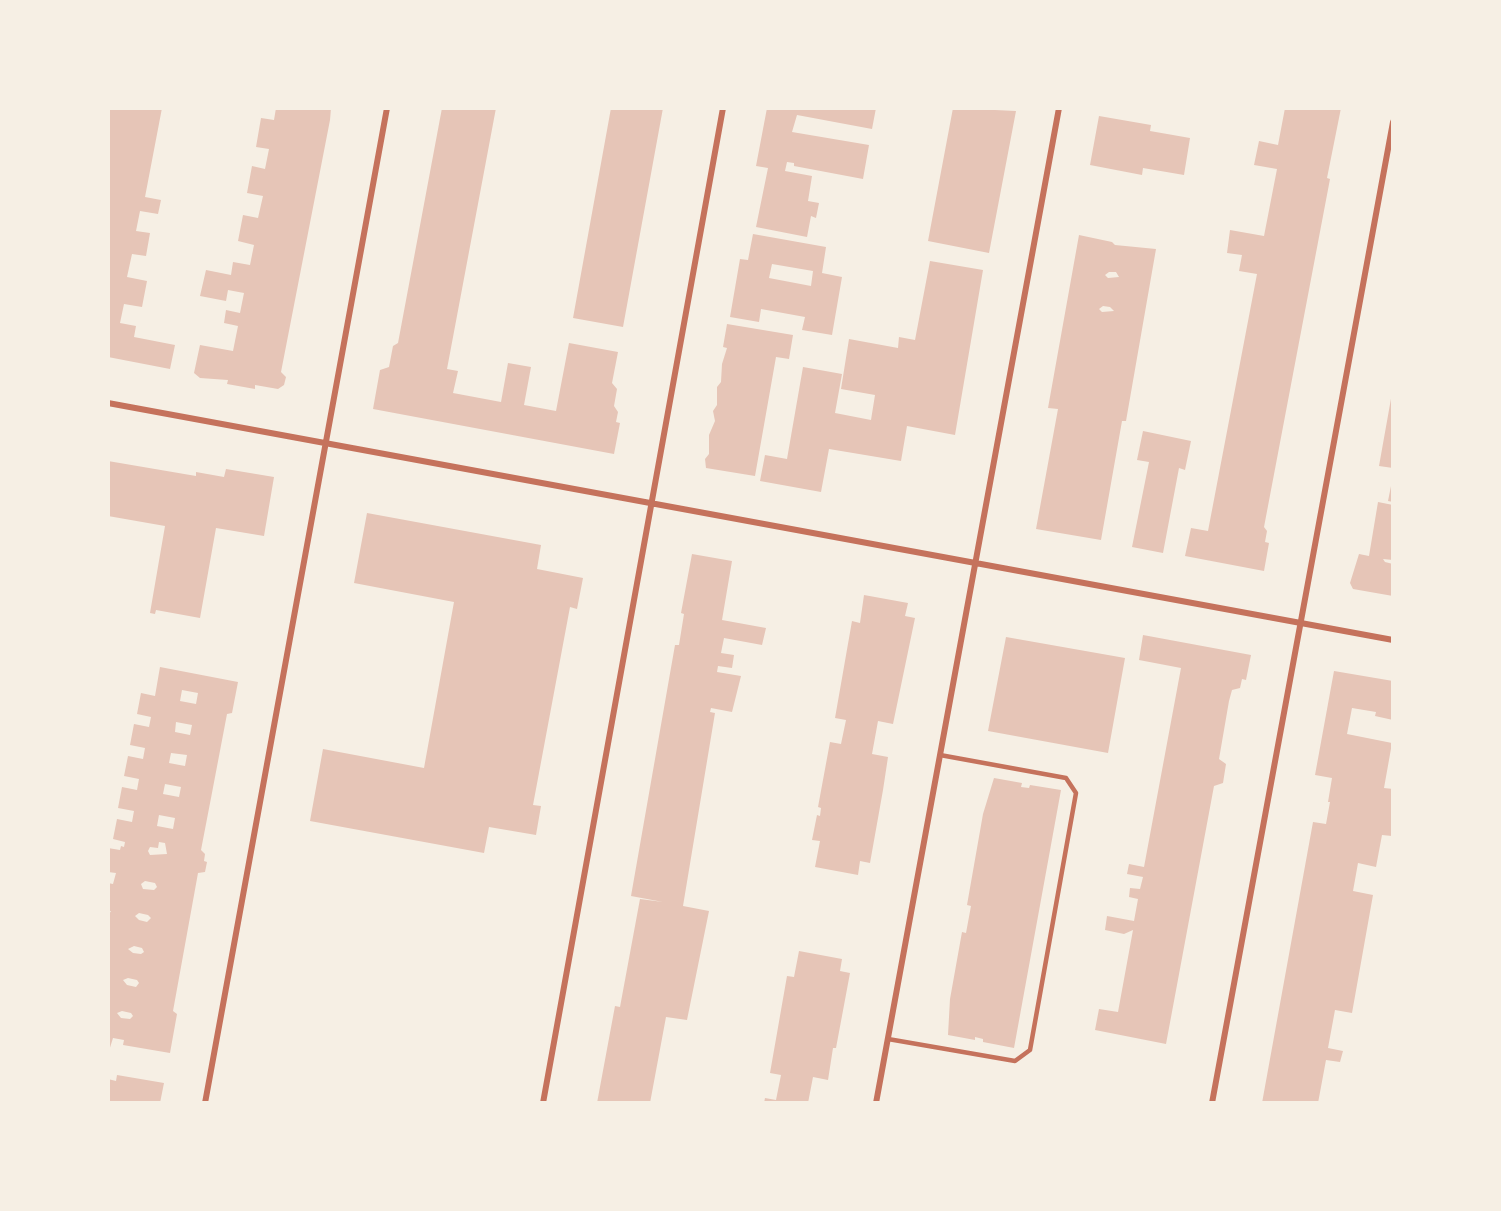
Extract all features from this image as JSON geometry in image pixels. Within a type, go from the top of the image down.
[{"type":"street","points":[[205,1103],[387,108]]},
{"type":"street","points":[[543,1103],[723,108]]},
{"type":"street","points":[[876,1103],[1059,108]]},
{"type":"street","points":[[1212,1103],[1393,122]]},
{"type":"street","points":[[108,403],[1393,640]]},
{"type":"lane","points":[[888,1039],[1015,1061],[1030,1050],[1076,793],[1066,778],[940,755]]},
{"type":"building","points":[[108,108],[162,108],[145,197],[161,200],[158,214],[140,211],[136,231],[150,233],[146,256],[132,254],[127,277],[147,281],[142,307],[124,304],[120,323],[136,326],[134,337],[175,345],[170,369],[108,357]]},
{"type":"building","points":[[276,108],[331,108],[281,372],[286,377],[284,385],[278,389],[255,385],[255,389],[227,384],[228,380],[200,378],[194,373],[200,345],[233,351],[238,326],[224,323],[226,310],[240,313],[244,293],[228,290],[226,301],[200,296],[206,270],[231,275],[233,262],[250,265],[254,245],[238,241],[243,215],[258,218],[263,196],[247,193],[252,166],[265,169],[269,149],[256,147],[261,118],[274,120]]},
{"type":"building","points":[[442,108],[496,108],[447,369],[458,371],[453,393],[501,402],[508,363],[531,367],[524,405],[556,411],[569,343],[618,352],[612,383],[617,389],[614,406],[618,412],[616,422],[620,423],[614,454],[373,409],[380,370],[389,367],[393,346],[398,343]]},
{"type":"building","points":[[611,108],[663,108],[623,327],[573,318]]},
{"type":"building","points":[[767,108],[876,108],[872,129],[797,115],[792,132],[869,145],[863,179],[794,166],[794,163],[787,162],[785,171],[812,176],[808,201],[819,203],[816,218],[811,216],[807,237],[756,227],[768,168],[756,166]]},
{"type":"building","points":[[953,108],[1016,111],[989,253],[928,241]]},
{"type":"building","points":[[1285,108],[1341,108],[1327,178],[1330,179],[1264,527],[1267,531],[1265,542],[1269,543],[1264,571],[1185,556],[1191,528],[1208,531],[1257,274],[1239,271],[1242,255],[1227,253],[1230,230],[1264,236],[1277,169],[1254,165],[1259,141],[1278,145]]},
{"type":"building","points":[[1099,116],[1151,125],[1150,131],[1190,138],[1184,175],[1143,168],[1142,175],[1090,165]]},
{"type":"building","points":[[753,234],[826,247],[822,273],[842,277],[832,335],[802,330],[805,317],[761,309],[759,322],[730,317],[740,259],[748,260]],"holes":[[[772,264],[813,271],[811,286],[769,278]]]},
{"type":"building","points":[[1079,235],[1112,242],[1115,245],[1156,249],[1126,421],[1122,421],[1101,540],[1036,529],[1058,409],[1048,408]],"holes":[[[1109,272],[1116,272],[1119,277],[1108,278],[1105,275]],[[1103,306],[1110,307],[1114,311],[1102,312],[1099,309]]]},
{"type":"building","points":[[930,261],[983,270],[955,435],[907,426],[901,461],[829,449],[821,492],[760,481],[765,455],[787,459],[803,367],[842,374],[835,413],[871,420],[875,395],[841,389],[849,339],[898,348],[899,337],[915,340]]},
{"type":"building","points":[[727,324],[793,335],[789,359],[776,357],[755,476],[706,468],[705,459],[709,454],[709,435],[715,421],[713,411],[717,405],[717,387],[721,382],[722,364],[727,348],[723,347]]},
{"type":"building","points":[[1393,393],[1393,468],[1379,466]]},
{"type":"building","points":[[1143,431],[1191,441],[1185,470],[1179,468],[1163,553],[1132,547],[1149,462],[1137,460]]},
{"type":"building","points":[[108,461],[196,476],[196,472],[224,477],[226,469],[274,477],[264,536],[216,528],[200,618],[156,610],[155,614],[150,613],[165,526],[108,516]]},
{"type":"building","points":[[1393,481],[1393,502],[1388,501]]},
{"type":"building","points":[[1378,502],[1393,505],[1393,560],[1383,559],[1393,564],[1393,596],[1353,589],[1350,583],[1359,554],[1369,556]]},
{"type":"building","points":[[367,513],[541,545],[537,569],[583,578],[577,609],[570,607],[533,805],[541,806],[536,835],[489,827],[484,853],[310,821],[323,749],[424,768],[454,602],[354,583]]},
{"type":"building","points":[[692,554],[732,561],[722,620],[766,628],[762,645],[724,638],[721,653],[734,655],[732,668],[718,666],[717,672],[741,676],[732,712],[711,708],[710,712],[715,713],[683,906],[709,911],[687,1020],[666,1017],[650,1103],[597,1103],[615,1006],[620,1007],[640,899],[663,902],[631,896],[675,645],[679,645],[684,614],[681,613]]},
{"type":"building","points":[[864,595],[908,603],[905,616],[915,618],[893,724],[878,721],[872,754],[888,757],[870,863],[860,861],[858,875],[815,867],[820,841],[812,840],[817,815],[820,816],[821,808],[818,807],[830,742],[841,744],[846,720],[835,718],[852,621],[860,623]]},
{"type":"building","points":[[1143,635],[1251,655],[1246,680],[1242,679],[1240,688],[1232,690],[1229,701],[1219,759],[1226,764],[1223,783],[1214,786],[1166,1044],[1095,1030],[1099,1009],[1118,1012],[1133,930],[1124,934],[1105,930],[1107,916],[1134,921],[1138,899],[1129,897],[1130,888],[1140,889],[1143,877],[1127,874],[1129,864],[1144,867],[1181,668],[1139,660]]},
{"type":"building","points":[[1006,637],[1125,658],[1108,753],[988,731]]},
{"type":"building","points":[[160,667],[238,682],[232,713],[227,714],[201,850],[205,854],[204,861],[207,862],[205,872],[198,873],[173,1011],[177,1014],[170,1053],[123,1045],[124,1040],[113,1038],[108,1054],[108,916],[111,911],[108,911],[108,883],[113,884],[116,873],[108,872],[108,848],[120,850],[121,846],[124,847],[125,842],[113,839],[117,819],[132,822],[134,811],[118,808],[122,787],[137,790],[139,779],[124,776],[128,756],[143,759],[145,748],[130,745],[134,724],[149,727],[151,717],[137,714],[141,693],[155,696]],"holes":[[[182,690],[198,693],[196,704],[180,701]],[[176,722],[192,725],[190,735],[175,732]],[[171,753],[187,755],[185,766],[169,763]],[[165,784],[181,787],[179,797],[163,794]],[[159,815],[175,818],[173,829],[157,826]],[[159,842],[165,843],[167,854],[150,855],[148,851],[150,847],[158,848]],[[145,881],[155,883],[157,887],[154,890],[143,889],[141,884]],[[139,913],[151,918],[147,922],[135,916]],[[134,946],[142,948],[144,952],[133,953],[128,949]],[[128,978],[137,980],[139,983],[136,987],[127,985],[123,980]],[[122,1011],[131,1013],[133,1016],[130,1019],[121,1018],[117,1013]]]},
{"type":"building","points":[[1334,671],[1393,681],[1393,720],[1375,716],[1376,712],[1352,708],[1347,734],[1392,743],[1384,788],[1393,789],[1392,836],[1382,835],[1376,867],[1358,863],[1353,891],[1373,895],[1352,1013],[1335,1010],[1328,1048],[1343,1051],[1340,1062],[1326,1060],[1318,1103],[1262,1103],[1313,822],[1326,824],[1330,802],[1328,802],[1332,778],[1315,775]]},
{"type":"building","points":[[994,778],[1022,783],[1021,787],[1029,788],[1030,785],[1061,790],[1014,1048],[983,1042],[983,1039],[975,1037],[975,1040],[948,1035],[950,999],[962,932],[966,933],[971,906],[967,905],[983,814]]},
{"type":"building","points":[[799,951],[842,959],[840,971],[850,973],[836,1048],[833,1048],[828,1080],[813,1077],[808,1103],[764,1103],[765,1098],[776,1100],[781,1075],[770,1073],[787,976],[794,977]]},
{"type":"building","points":[[117,1075],[164,1083],[160,1103],[108,1103],[108,1079],[116,1081]]}]
